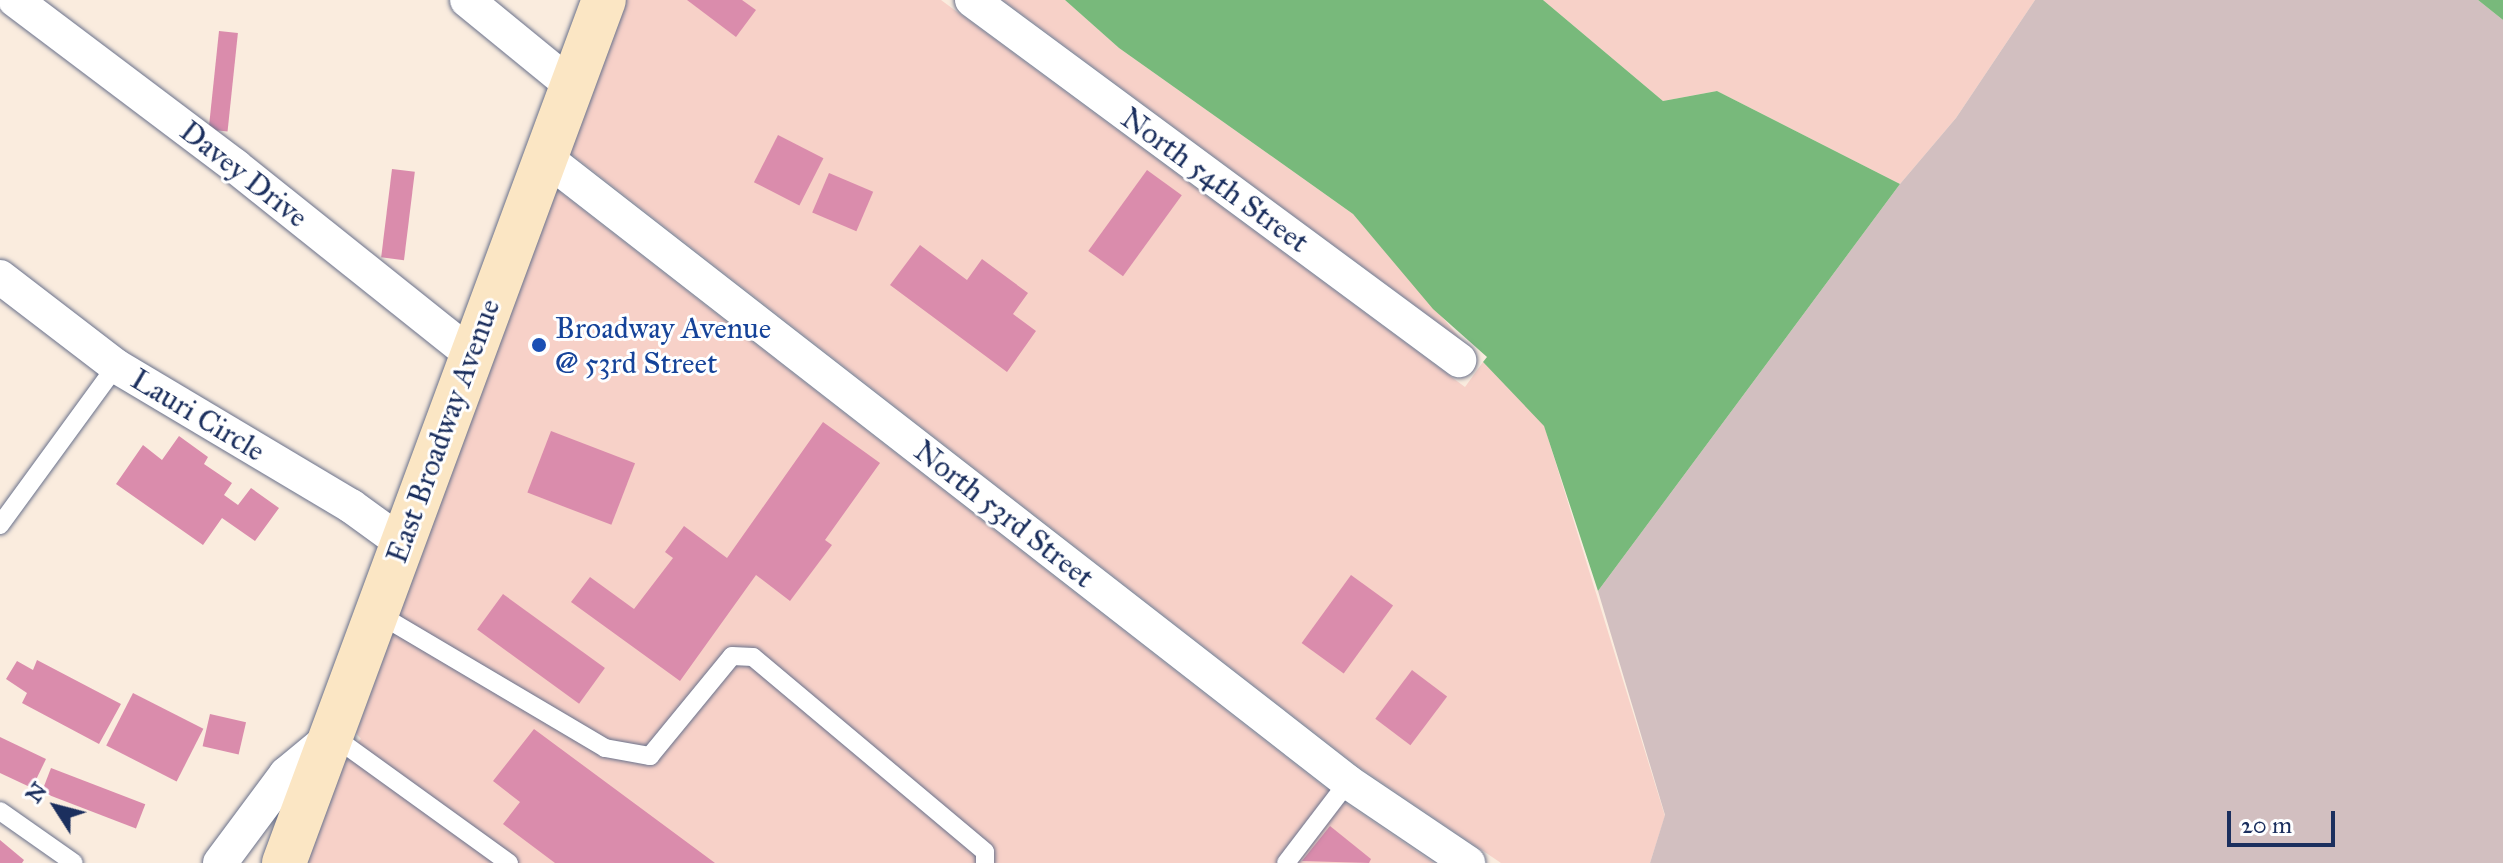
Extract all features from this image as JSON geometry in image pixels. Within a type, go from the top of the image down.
[{"type":"street","name":"Davey Drive","points":[[15,0],[235,166],[469,353]]},
{"type":"street","points":[[467,0],[572,86]]},
{"type":"street","name":"East Broadway Avenue","points":[[284,863],[333,736],[469,353],[604,0]]},
{"type":"street","name":"North 54th Street","points":[[972,0],[1459,360]]},
{"type":"street","name":"North 53rd Street","points":[[546,158],[1348,782],[1468,863]]},
{"type":"street","name":"Lauri Circle","points":[[0,277],[116,366],[351,506],[402,543]]},
{"type":"street","points":[[220,863],[286,774],[333,736]]},
{"type":"lane","points":[[0,525],[116,366]]},
{"type":"lane","points":[[377,613],[605,748],[650,756],[732,656],[753,657],[985,852],[985,863]]},
{"type":"lane","points":[[333,736],[509,863]]},
{"type":"lane","points":[[1286,863],[1348,782]]},
{"type":"lane","points":[[0,811],[74,863]]},
{"type":"shaded area","points":[[626,0],[941,0],[1465,387],[1483,362],[1544,425],[1665,816],[1650,863],[1501,863],[1359,767],[570,153]]},
{"type":"shaded area","points":[[1003,0],[1065,0],[1119,48],[1353,214],[1461,339]]},
{"type":"shaded area","points":[[1543,0],[2035,0],[1956,118],[1900,184],[1717,91],[1663,101]]},
{"type":"shaded area","points":[[2035,0],[2478,0],[2503,20],[2503,863],[1650,863],[1665,815],[1598,591],[1900,184],[1956,118]]},
{"type":"shaded area","points":[[556,189],[1337,797],[1434,863],[306,863],[350,748],[361,739],[356,733]]},
{"type":"green space","points":[[1065,0],[1543,0],[1663,101],[1717,91],[1900,184],[1598,591],[1544,426],[1483,362],[1487,357],[1433,309],[1353,214],[1119,48]]},
{"type":"green space","points":[[2478,0],[2503,0],[2503,20]]},
{"type":"building","points":[[687,0],[742,0],[756,10],[736,37]]},
{"type":"building","points":[[219,31],[238,33],[228,131],[209,129]]},
{"type":"building","points":[[778,135],[823,158],[799,205],[754,182]]},
{"type":"building","points":[[392,169],[415,172],[404,260],[381,257]]},
{"type":"building","points":[[1147,170],[1182,195],[1123,276],[1088,251]]},
{"type":"building","points":[[829,173],[873,192],[856,231],[812,213]]},
{"type":"building","points":[[920,245],[967,280],[982,259],[1028,293],[1013,314],[1036,331],[1007,372],[890,285]]},
{"type":"building","points":[[823,422],[880,463],[825,540],[832,545],[790,601],[756,575],[680,681],[571,602],[590,577],[634,609],[673,558],[665,552],[684,526],[727,558]]},
{"type":"building","points":[[551,431],[635,463],[611,525],[527,493]]},
{"type":"building","points":[[179,436],[208,457],[204,464],[232,483],[224,495],[238,505],[251,488],[279,508],[255,541],[222,518],[203,545],[116,484],[143,445],[162,460]]},
{"type":"building","points":[[1351,575],[1393,606],[1344,674],[1302,643]]},
{"type":"building","points":[[503,594],[605,668],[579,704],[477,630]]},
{"type":"building","points":[[37,660],[121,704],[99,744],[22,703],[27,693],[6,679],[17,661],[33,670]]},
{"type":"building","points":[[1412,670],[1447,696],[1410,745],[1375,719]]},
{"type":"building","points":[[133,693],[203,729],[177,781],[106,746]]},
{"type":"building","points":[[210,714],[246,722],[239,754],[203,746]]},
{"type":"building","points":[[534,729],[715,863],[555,863],[503,824],[520,802],[493,781]]},
{"type":"building","points":[[0,737],[46,759],[32,788],[0,773]]},
{"type":"building","points":[[51,768],[145,804],[136,828],[42,792]]},
{"type":"building","points":[[1330,826],[1371,859],[1369,863],[1302,861]]},
{"type":"building","points":[[0,840],[24,860],[22,863],[0,863]]},
{"type":"place","name":"Broadway Avenue @ 53rd Street","points":[[539,345]]}]
